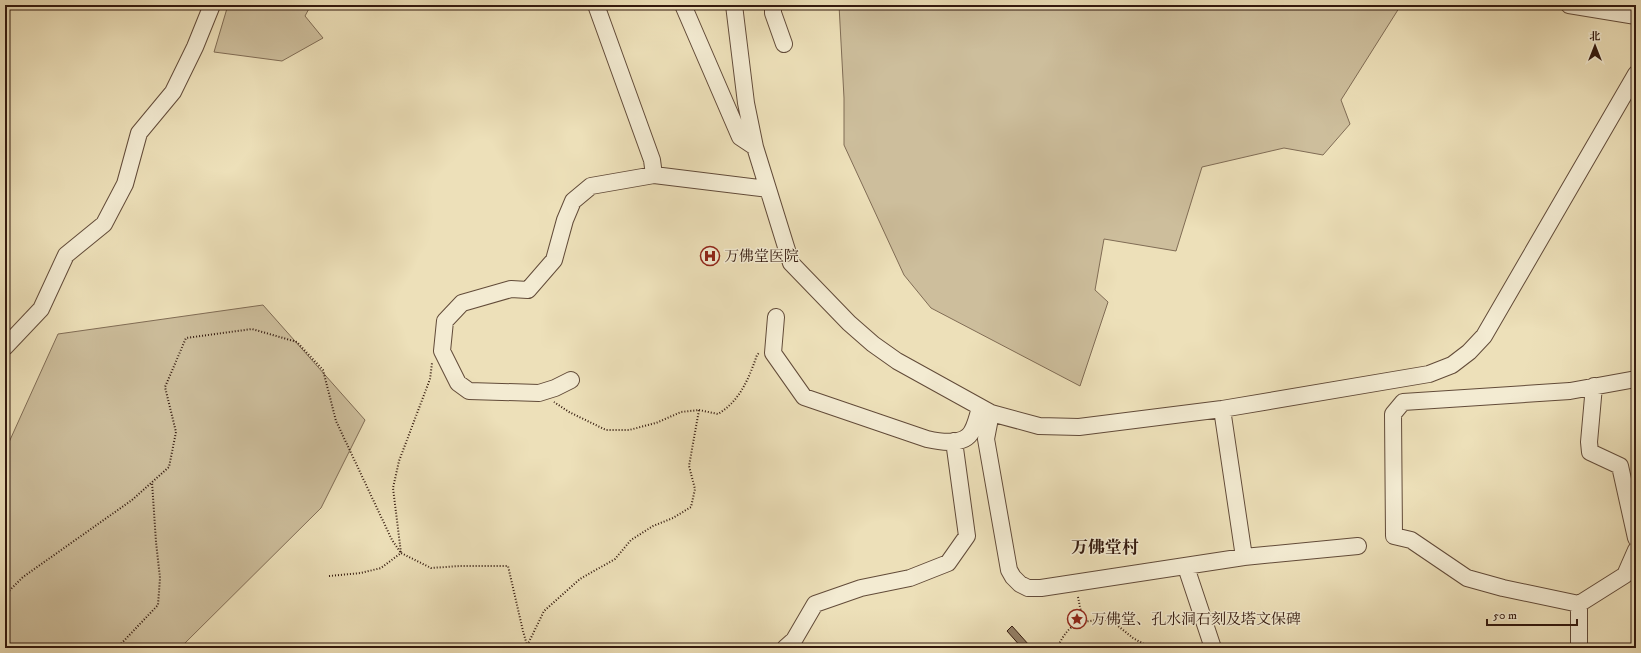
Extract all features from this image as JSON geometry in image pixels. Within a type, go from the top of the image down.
[{"type":"street","points":[[5,347],[41,309],[66,255],[104,224],[125,184],[139,133],[172,92],[195,47],[212,5]]},
{"type":"street","points":[[596,5],[652,160],[654,175]]},
{"type":"street","points":[[683,5],[740,137],[755,147]]},
{"type":"street","points":[[734,5],[746,104],[755,147],[791,263],[849,323],[873,344],[897,361],[986,410],[1038,426],[1078,427],[1222,409],[1429,374],[1452,365],[1469,352],[1484,336],[1636,74]]},
{"type":"street","points":[[774,5],[773,13],[784,44]]},
{"type":"street","points":[[1569,5],[1636,16]]},
{"type":"street","points":[[571,380],[555,388],[539,393],[469,391],[458,383],[442,351],[445,321],[462,303],[511,289],[528,290],[554,260],[565,220],[573,200],[591,186],[654,175],[768,189]]},
{"type":"street","points":[[776,317],[773,353],[804,397],[927,439],[940,442],[963,439],[971,433],[986,410]]},
{"type":"street","points":[[1636,379],[1570,391],[1403,402],[1393,414],[1394,536],[1411,540],[1467,578],[1503,588],[1579,604],[1625,574],[1636,550]]},
{"type":"street","points":[[1594,386],[1588,442],[1590,452],[1620,466],[1636,538]]},
{"type":"street","points":[[1222,409],[1244,557]]},
{"type":"street","points":[[986,410],[986,439],[1009,570],[1013,577],[1028,588],[1076,584],[1244,557],[1358,546]]},
{"type":"street","points":[[785,648],[794,640],[815,604],[861,588],[910,578],[948,563],[967,536],[954,441]]},
{"type":"street","points":[[1186,566],[1213,648]]},
{"type":"street","points":[[1579,604],[1579,648]]},
{"type":"path","points":[[5,596],[23,577],[132,500],[169,468],[176,432],[165,387],[186,338],[252,329],[297,342],[323,370],[336,421],[392,540],[401,553],[431,568],[460,566],[508,566],[527,645]]},
{"type":"path","points":[[401,553],[393,488],[399,461],[430,379],[433,357],[442,351]]},
{"type":"path","points":[[539,393],[569,412],[606,430],[629,430],[656,423],[681,412],[699,410],[718,414],[727,409],[739,395],[749,376],[756,355],[762,351],[773,353]]},
{"type":"path","points":[[526,648],[544,611],[580,579],[615,558],[631,540],[653,526],[673,518],[691,507],[695,489],[689,466],[699,410]]},
{"type":"path","points":[[117,648],[158,605],[160,578],[152,482]]},
{"type":"path","points":[[329,576],[361,573],[381,568],[401,553]]},
{"type":"path","points":[[1076,584],[1083,622]]},
{"type":"path","points":[[1057,648],[1069,628],[1075,624],[1103,619],[1113,622],[1133,638],[1151,648]]},
{"type":"shaded area","points":[[228,5],[311,5],[305,16],[323,38],[282,61],[214,52]]},
{"type":"shaded area","points":[[839,5],[1401,5],[1341,100],[1350,124],[1323,155],[1284,148],[1202,167],[1176,251],[1104,239],[1095,290],[1108,302],[1080,386],[931,308],[904,275],[844,145],[844,98]]},
{"type":"shaded area","points":[[263,305],[365,420],[321,508],[180,648],[5,648],[5,451],[58,334]]},
{"type":"building","points":[[1012,626],[1029,645],[1027,648],[1022,648],[1007,631]]},
{"type":"place","name":"万佛堂医院","points":[[710,256]]},
{"type":"place","name":"万佛堂、孔水洞石刻及塔文保碑","points":[[1077,619]]},
{"type":"district","name":"万佛堂村","points":[[1105,547]]}]
